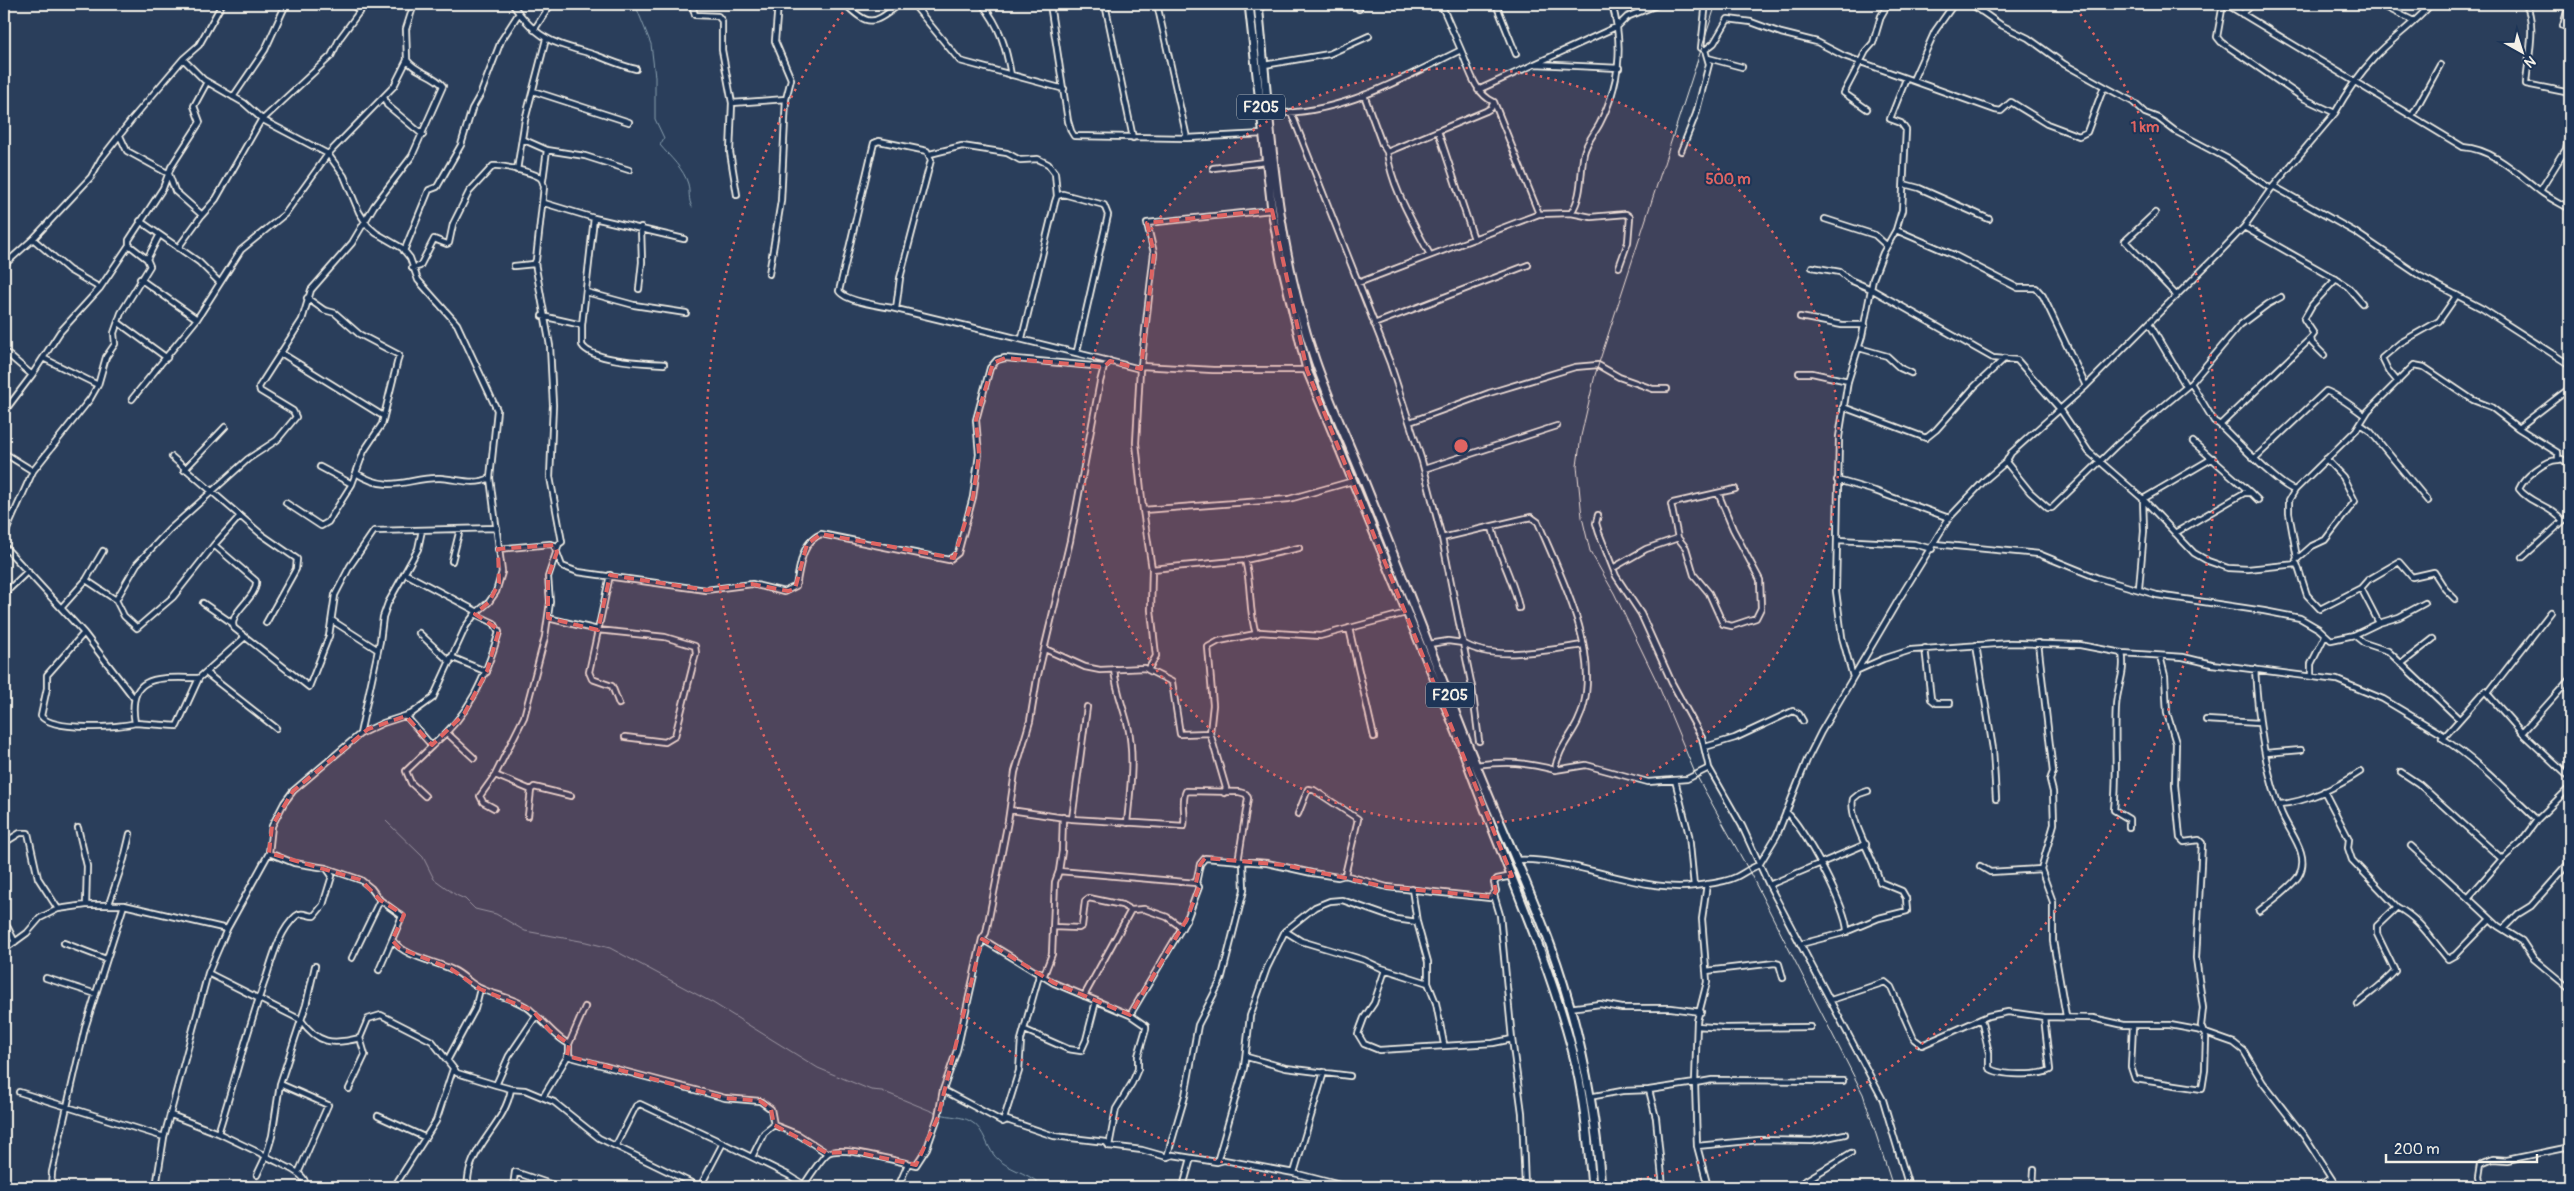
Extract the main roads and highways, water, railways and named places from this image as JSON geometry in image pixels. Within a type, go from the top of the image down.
[{"type":"main road","name":"F205","points":[[1250,4],[1272,210],[1281,261],[1307,370],[1458,736],[1535,932],[1570,1043],[1581,1091],[1592,1187]]},
{"type":"main road","name":"F205","points":[[1258,4],[1267,113],[1289,267],[1313,356],[1476,765],[1550,943],[1581,1054],[1598,1150],[1601,1187]]},
{"type":"main road","points":[[1398,593],[1407,590]]},
{"type":"main road","points":[[1589,1151],[1598,1150]]},
{"type":"waterway","points":[[635,4],[651,44],[655,77],[655,119],[664,138],[660,145],[683,173],[689,187],[692,207]]},
{"type":"waterway","points":[[386,821],[423,857],[434,879],[456,895],[465,899],[475,909],[496,914],[525,931],[610,948],[713,1003],[818,1068],[871,1090],[882,1091],[936,1113]]},
{"type":"waterway","points":[[940,1114],[970,1121],[979,1129],[995,1157],[1043,1187]]},
{"type":"railway","points":[[1716,4],[1595,375],[1581,436],[1577,466],[1582,517],[1590,551],[1614,593],[1657,682],[1695,773],[1748,869],[1863,1094],[1893,1187]]}]
